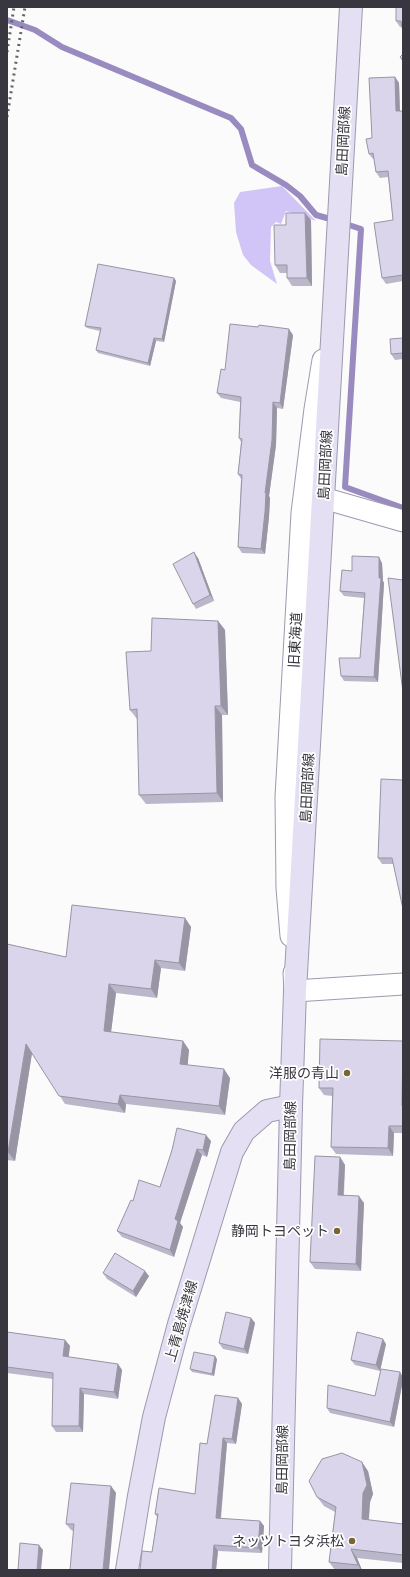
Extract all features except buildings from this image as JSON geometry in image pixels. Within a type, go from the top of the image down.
[{"type":"main road","name":"島田岡部線","points":[[280,1570],[295,991],[351,7]]},
{"type":"main road","name":"上青島焼津線","points":[[127,1570],[154,1417],[179,1324],[232,1152],[244,1131],[267,1111],[291,1106]]},
{"type":"street","name":"旧東海道","points":[[295,991],[287,888],[286,789],[302,513],[315,408],[335,292]]},
{"type":"street","points":[[323,498],[403,521]]},
{"type":"street","points":[[295,991],[403,984]]},
{"type":"shaded area","points":[[282,186],[316,221],[286,211],[281,224],[276,222],[271,227],[270,261],[277,284],[251,265],[243,255],[236,232],[234,203],[240,192]]},
{"type":"waterway","points":[[7,20],[35,30],[62,47],[231,118],[241,129],[252,165],[286,185],[300,196],[316,215],[334,220]]},
{"type":"waterway","points":[[343,223],[361,229],[345,487],[403,508]]},
{"type":"railway","points":[[7,52],[14,7]]},
{"type":"railway","points":[[7,117],[25,7]]},
{"type":"place","name":"洋服の青山","points":[[347,1073]]},
{"type":"place","name":"静岡トヨペット","points":[[337,1231]]},
{"type":"place","name":"ネッツトヨタ浜松","points":[[352,1541]]}]
